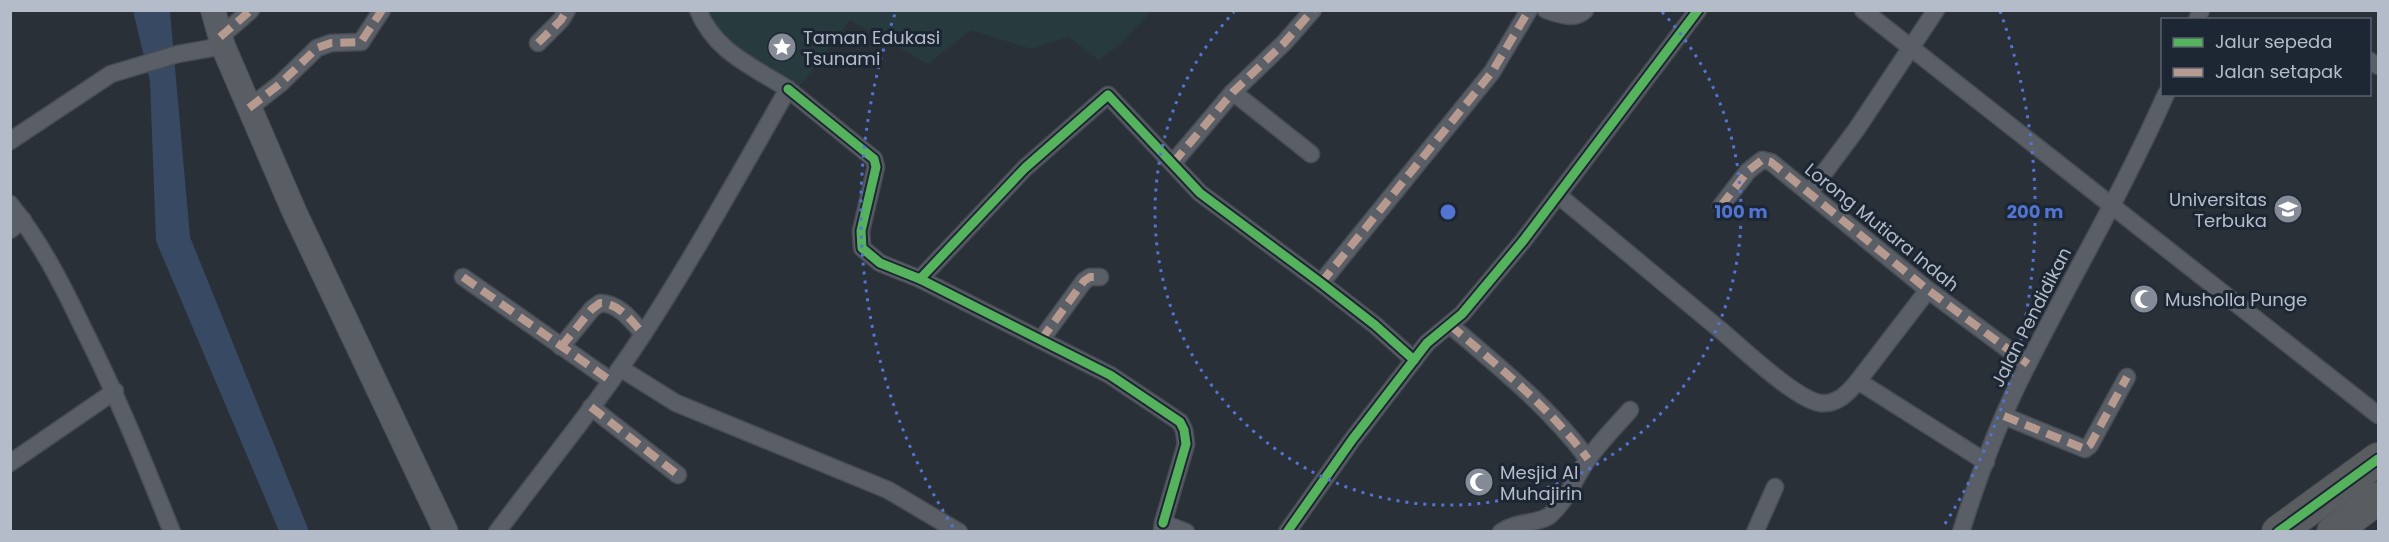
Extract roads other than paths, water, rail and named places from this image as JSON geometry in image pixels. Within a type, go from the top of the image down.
[{"type":"highway","points":[[2278,531],[2379,459]]},
{"type":"highway","points":[[2341,528],[2379,498]]},
{"type":"street","points":[[213,10],[221,42],[294,211],[446,531]]},
{"type":"street","points":[[10,141],[111,74],[221,42],[251,10]]},
{"type":"street","points":[[249,108],[281,83],[317,48],[331,43],[361,42],[382,10]]},
{"type":"street","points":[[538,44],[561,20],[567,10]]},
{"type":"street","points":[[698,10],[712,37],[726,50],[788,89],[874,159],[876,167],[861,231],[862,248],[880,262],[920,279],[1110,375],[1180,422],[1186,444],[1162,527],[1186,531]]},
{"type":"street","points":[[1173,163],[1233,92],[1284,43],[1313,10]]},
{"type":"street","points":[[1321,283],[1492,72],[1529,10]]},
{"type":"street","points":[[1546,10],[1571,16],[1579,15],[1585,10]]},
{"type":"street","points":[[1287,531],[1352,440],[1414,360],[1436,334],[1450,325],[1523,241],[1698,10]]},
{"type":"street","points":[[1863,10],[2111,207],[2379,415]]},
{"type":"street","points":[[1809,193],[1912,49],[1936,10]]},
{"type":"street","points":[[497,531],[615,375],[643,334],[708,231],[788,89]]},
{"type":"street","points":[[1233,92],[1311,154]]},
{"type":"street","points":[[920,279],[1025,168],[1108,95],[1200,193],[1375,325],[1414,360]]},
{"type":"street","name":"Jalan Pendidikan","points":[[1961,531],[2004,416],[2028,364],[2136,161],[2165,96]]},
{"type":"street","name":"Lorong Mutiara Indah","points":[[1721,206],[1748,171],[1762,160],[1771,162],[1928,290],[2028,364]]},
{"type":"street","points":[[1558,195],[1756,360],[1808,399],[1822,403],[1833,402],[1849,392],[1928,290]]},
{"type":"street","points":[[10,204],[17,225],[65,291],[115,391],[172,531]]},
{"type":"street","points":[[463,277],[561,347],[615,375],[676,403],[888,490],[959,531]]},
{"type":"street","points":[[1041,340],[1084,281],[1090,277],[1100,277]]},
{"type":"street","points":[[561,347],[592,309],[600,303],[610,304],[619,309],[643,334]]},
{"type":"street","points":[[1450,325],[1528,391],[1575,441],[1588,459]]},
{"type":"street","points":[[2004,416],[2085,449],[2090,445],[2127,377]]},
{"type":"street","points":[[1858,381],[1986,462]]},
{"type":"street","points":[[10,463],[115,391]]},
{"type":"street","points":[[591,406],[678,475]]},
{"type":"street","points":[[1502,531],[1524,521],[1539,520],[1551,514],[1562,501],[1588,459],[1630,410]]},
{"type":"street","points":[[1755,531],[1775,487]]},
{"type":"water","points":[[133,11],[170,11],[190,237],[309,531],[279,531],[156,241],[150,81]]},
{"type":"place","name":"Taman Edukasi Tsunami","points":[[782,47]]},
{"type":"place","name":"Universitas Terbuka","points":[[2288,209]]},
{"type":"place","name":"Musholla Punge","points":[[2144,299]]},
{"type":"place","name":"Mesjid Al Muhajirin","points":[[1479,482]]}]
